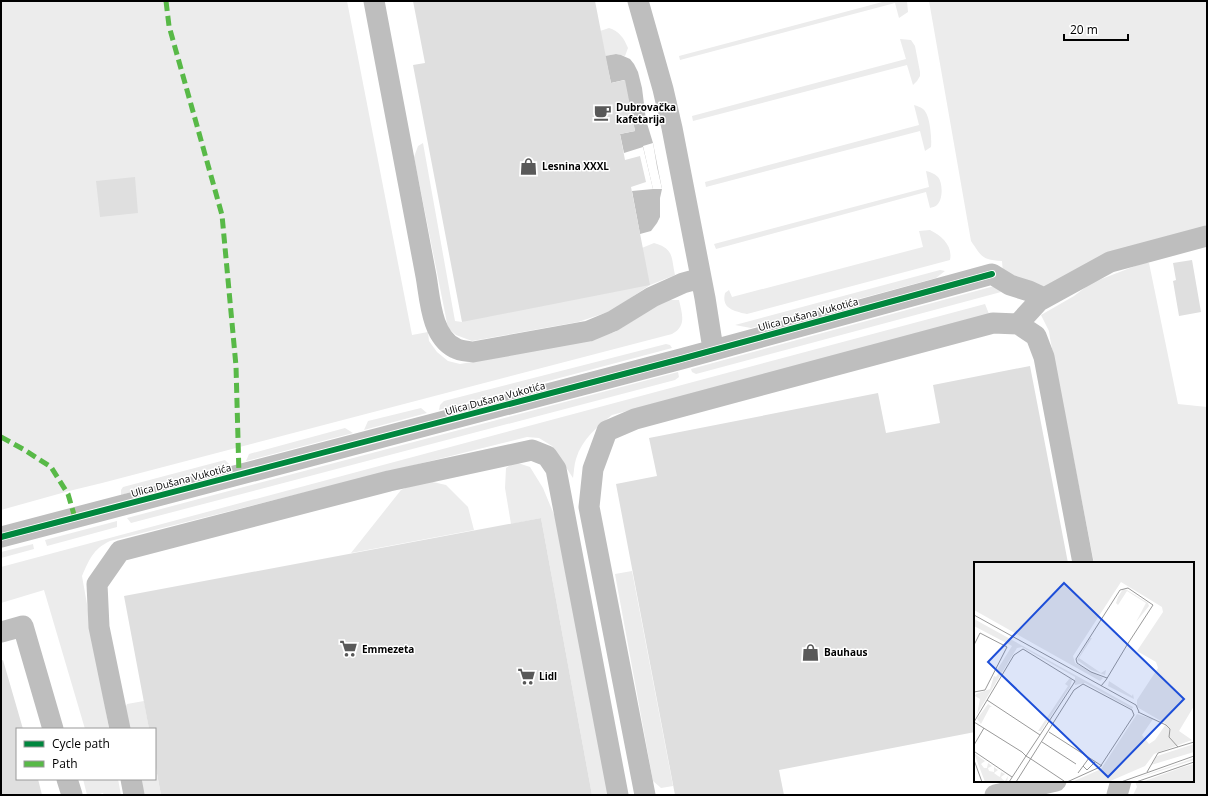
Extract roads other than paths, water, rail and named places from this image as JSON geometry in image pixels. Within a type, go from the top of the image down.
[{"type":"street","points":[[374,1],[426,276],[433,321],[444,338],[455,348],[473,352],[589,331],[613,321],[652,297],[683,283],[701,278]]},
{"type":"street","points":[[638,1],[663,89],[701,278],[713,349]]},
{"type":"street","points":[[1018,324],[1039,301],[1110,262],[1207,236]]},
{"type":"street","name":"Ulica Dušana Vukotića","points":[[1,537],[992,274],[1010,285],[1044,298]]},
{"type":"street","points":[[645,795],[589,507],[593,469],[607,431],[635,419],[993,323],[1018,324],[1036,336],[1044,357],[1083,562]]},
{"type":"street","points":[[120,728],[99,628],[97,584],[120,552],[389,481],[532,450],[548,456],[556,470],[618,795]]},
{"type":"street","points":[[1,632],[23,626],[53,728]]},
{"type":"street","points":[[67,780],[72,795]]},
{"type":"street","points":[[131,780],[134,795]]},
{"type":"street","points":[[1006,794],[1052,782]]},
{"type":"street","points":[[1061,782],[1064,795]]},
{"type":"street","points":[[1118,795],[1121,782]]},
{"type":"place","name":"Dubrovačka kafetarija","points":[[603,113]]},
{"type":"place","name":"Lesnina XXXL","points":[[529,166]]},
{"type":"place","name":"Emmezeta","points":[[349,649]]},
{"type":"place","name":"Bauhaus","points":[[811,652]]},
{"type":"place","name":"Lidl","points":[[526,676]]}]
